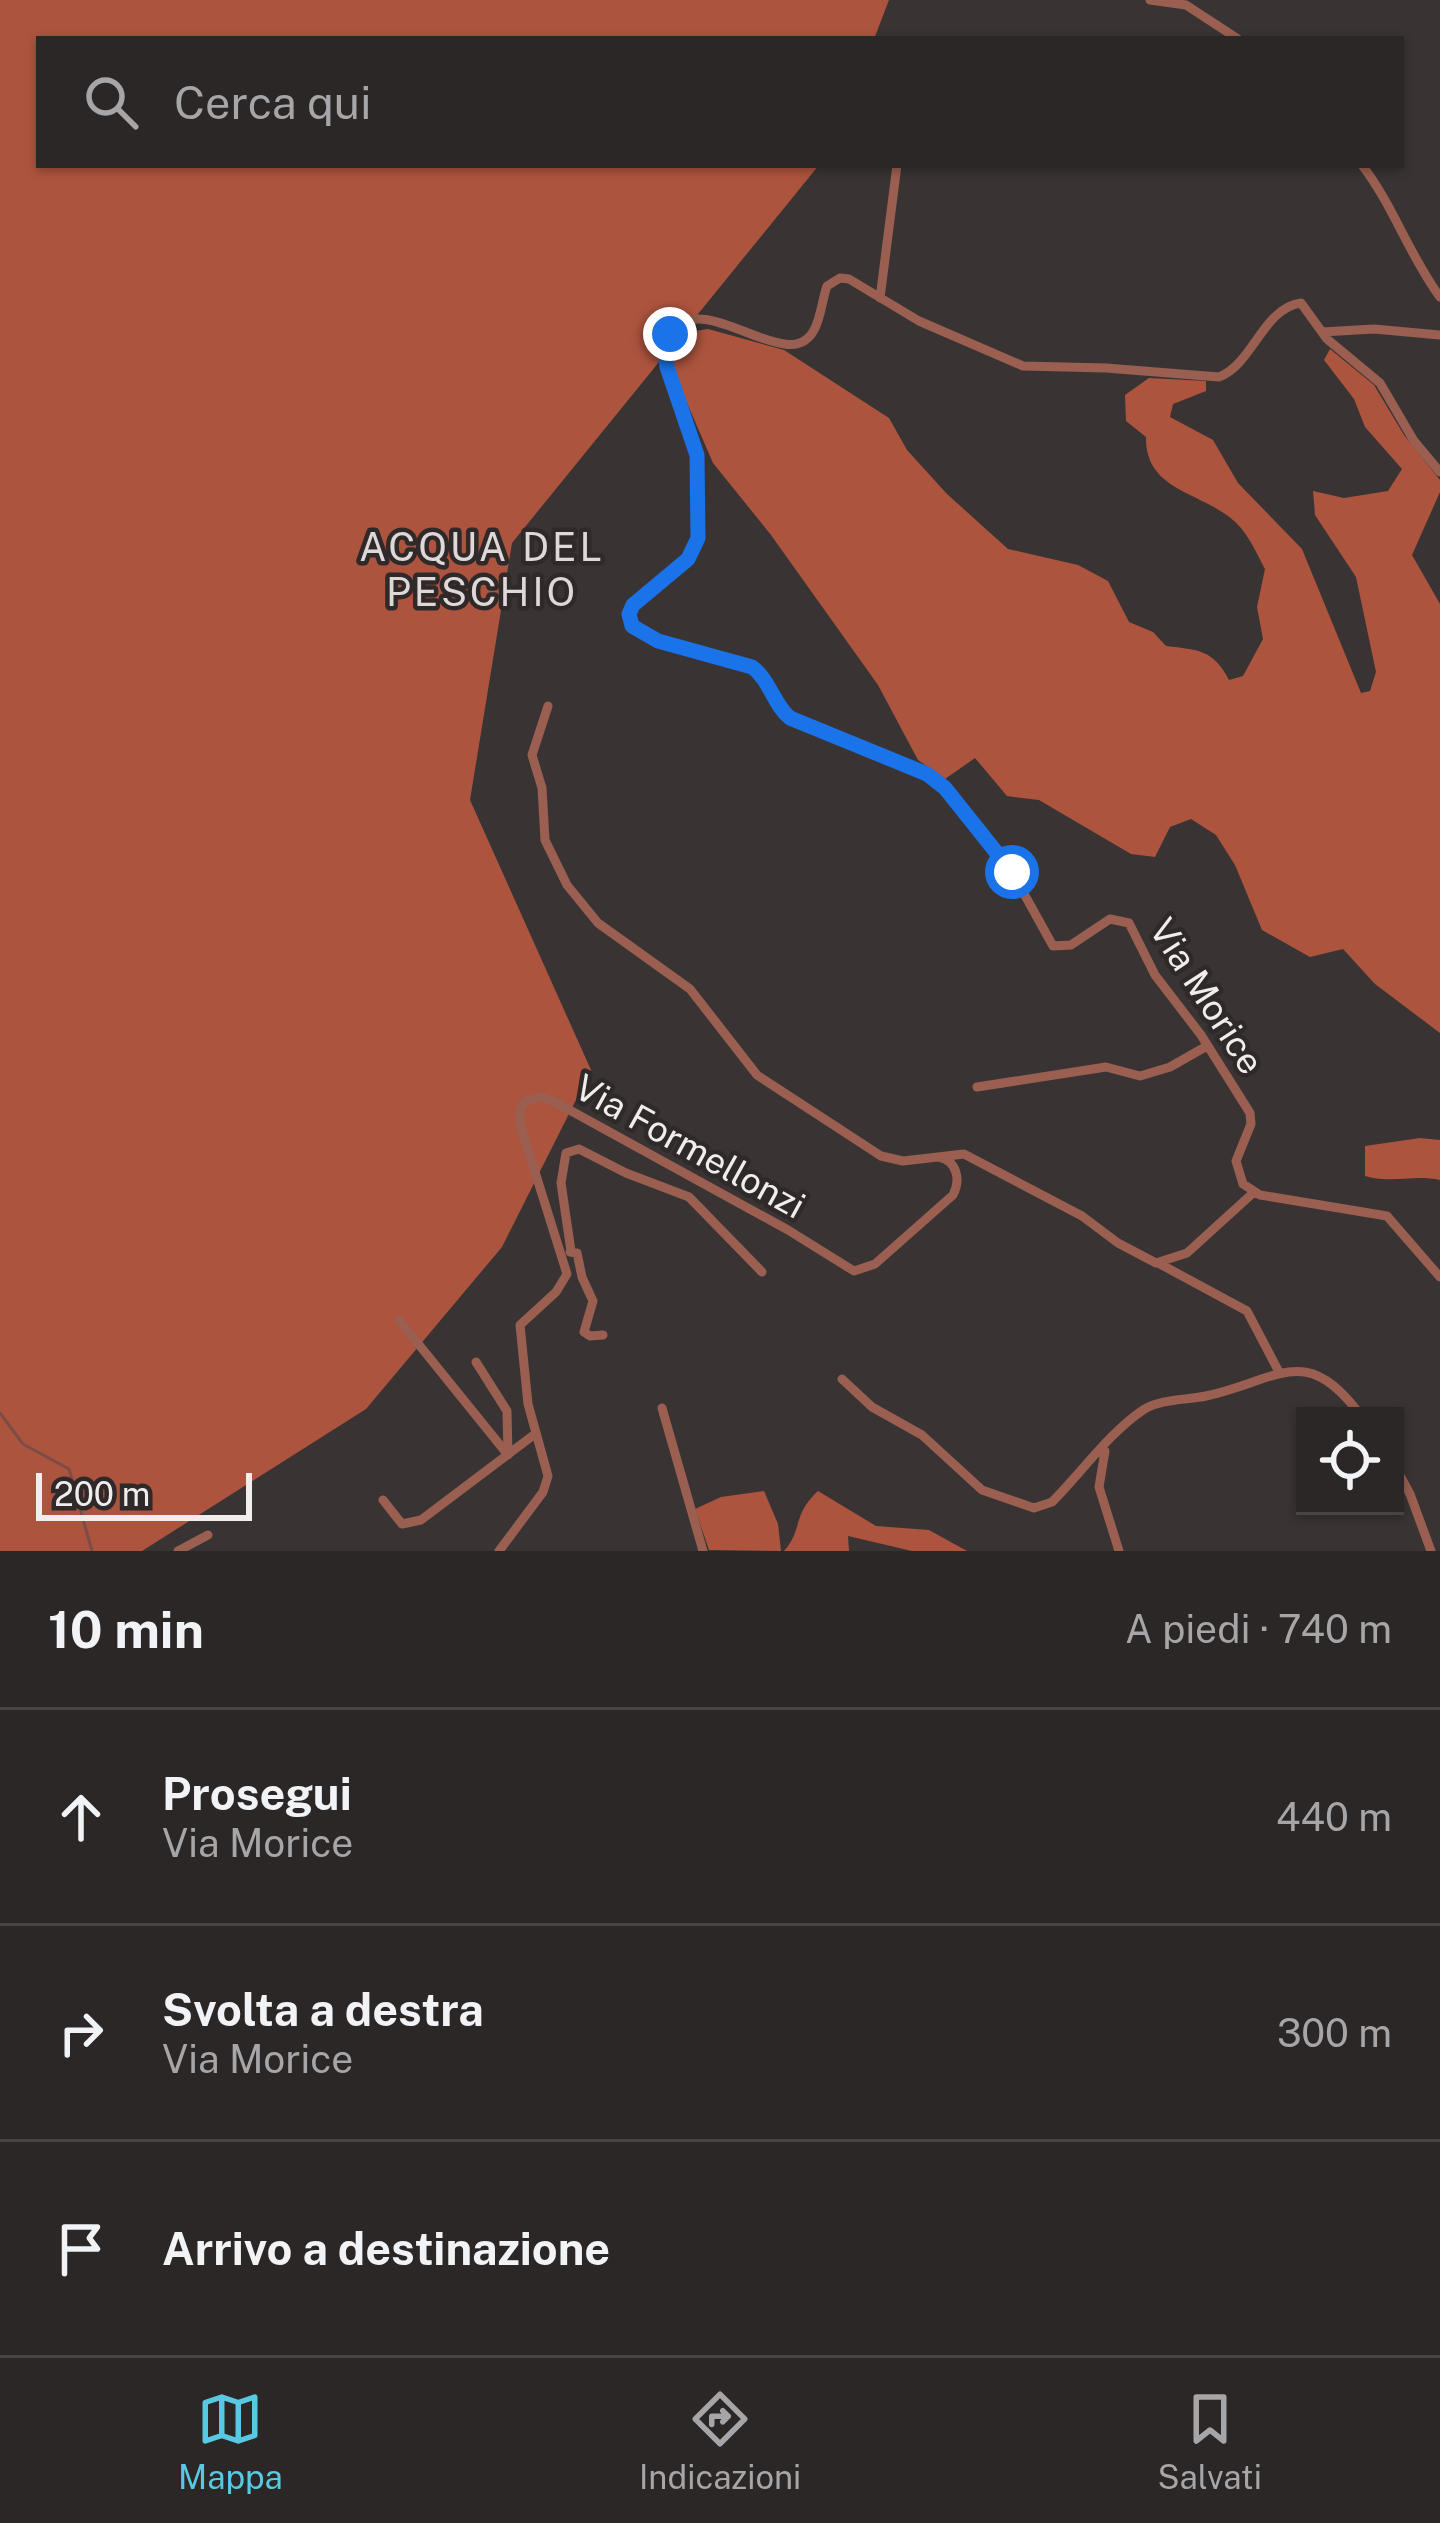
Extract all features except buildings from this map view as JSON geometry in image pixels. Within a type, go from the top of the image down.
[{"type":"street","points":[[1150,0],[1186,5],[1233,36]]},
{"type":"street","points":[[897,168],[880,298],[923,323],[1028,368],[1106,368],[1219,377],[1232,370],[1278,314],[1296,302],[1304,305],[1322,332],[1378,380],[1414,441],[1440,472]]},
{"type":"street","points":[[1364,168],[1391,206],[1417,262],[1440,297]]},
{"type":"street","name":"Via Morice","points":[[880,298],[847,278],[835,280],[826,288],[813,333],[792,345],[704,319],[682,323],[672,331],[665,358],[696,452],[698,538],[688,559],[633,605],[629,616],[634,628],[658,641],[752,667],[790,718],[914,767],[937,781],[1012,872],[1051,944],[1071,945],[1110,919],[1129,923],[1155,975],[1250,1113],[1251,1124],[1236,1168],[1241,1182],[1253,1193]]},
{"type":"street","points":[[1322,332],[1374,329],[1440,335]]},
{"type":"street","points":[[548,706],[532,752],[542,792],[542,830],[557,867],[583,909],[616,939],[681,980],[748,1065],[781,1094],[884,1158],[969,1156],[1247,1311],[1279,1372]]},
{"type":"street","points":[[976,1087],[1110,1066],[1133,1076],[1144,1075],[1208,1046]]},
{"type":"street","name":"Via Formellonzi","points":[[500,1551],[546,1485],[548,1469],[528,1404],[520,1324],[552,1296],[565,1281],[567,1270],[521,1127],[521,1107],[531,1098],[555,1102],[854,1271],[875,1264],[953,1195],[956,1172],[950,1161],[939,1157]]},
{"type":"street","points":[[552,1296],[569,1282],[571,1251],[561,1167],[565,1155],[579,1149],[686,1195],[762,1272]]},
{"type":"street","points":[[1156,1263],[1187,1252],[1253,1193],[1388,1216],[1440,1277]]},
{"type":"street","points":[[571,1251],[578,1255],[581,1277],[593,1301],[584,1332],[603,1335]]},
{"type":"street","points":[[399,1320],[508,1455]]},
{"type":"street","points":[[476,1362],[507,1412],[508,1455]]},
{"type":"street","points":[[842,1379],[872,1408],[922,1435],[982,1490],[1029,1507],[1054,1501],[1148,1407],[1295,1370],[1318,1376],[1354,1407]]},
{"type":"street","points":[[662,1408],[703,1551]]},
{"type":"street","points":[[382,1500],[402,1524],[414,1523],[536,1434]]},
{"type":"street","points":[[1106,1446],[1099,1483],[1119,1551]]},
{"type":"street","points":[[1404,1482],[1431,1551]]},
{"type":"street","points":[[178,1551],[208,1535]]},
{"type":"shaded area","points":[[0,0],[889,0],[875,36],[36,36],[36,168],[817,168],[512,543],[470,800],[591,1070],[502,1247],[366,1409],[142,1551],[0,1551]]},
{"type":"shaded area","points":[[708,329],[784,350],[889,418],[907,450],[1008,549],[1078,565],[1108,581],[1129,622],[1153,632],[1166,646],[1210,657],[1229,680],[1243,676],[1263,639],[1257,607],[1265,569],[1245,533],[1228,516],[1167,482],[1148,456],[1146,437],[1126,421],[1125,395],[1149,378],[1206,381],[1206,391],[1173,404],[1170,417],[1213,440],[1238,483],[1302,549],[1361,693],[1370,691],[1376,672],[1356,577],[1315,515],[1313,491],[1344,498],[1388,491],[1402,469],[1365,427],[1354,399],[1324,360],[1330,349],[1374,385],[1404,435],[1440,480],[1440,492],[1412,555],[1440,604],[1440,1033],[1375,984],[1343,949],[1310,957],[1262,930],[1235,865],[1216,835],[1191,819],[1170,827],[1155,857],[1131,854],[1039,800],[1007,796],[975,758],[945,779],[918,760],[878,685],[771,535],[713,463],[671,366],[677,346],[689,332]]},
{"type":"shaded area","points":[[1440,1140],[1440,1180],[1365,1176],[1365,1146]]},
{"type":"shaded area","points":[[764,1491],[778,1524],[781,1551],[709,1550],[695,1509],[721,1497]]},
{"type":"shaded area","points":[[818,1491],[876,1526],[929,1530],[967,1551],[912,1551],[848,1536],[849,1551],[784,1551],[804,1508]]},
{"type":"waterway","points":[[0,1413],[23,1444],[69,1469],[92,1551]]},
{"type":"district","name":"ACQUA DEL PESCHIO","points":[[482,570]]},
{"type":"route","points":[[670,334],[667,367],[697,455],[698,538],[688,559],[633,605],[632,626],[658,641],[752,667],[790,718],[927,774],[945,788],[1012,872]]}]
